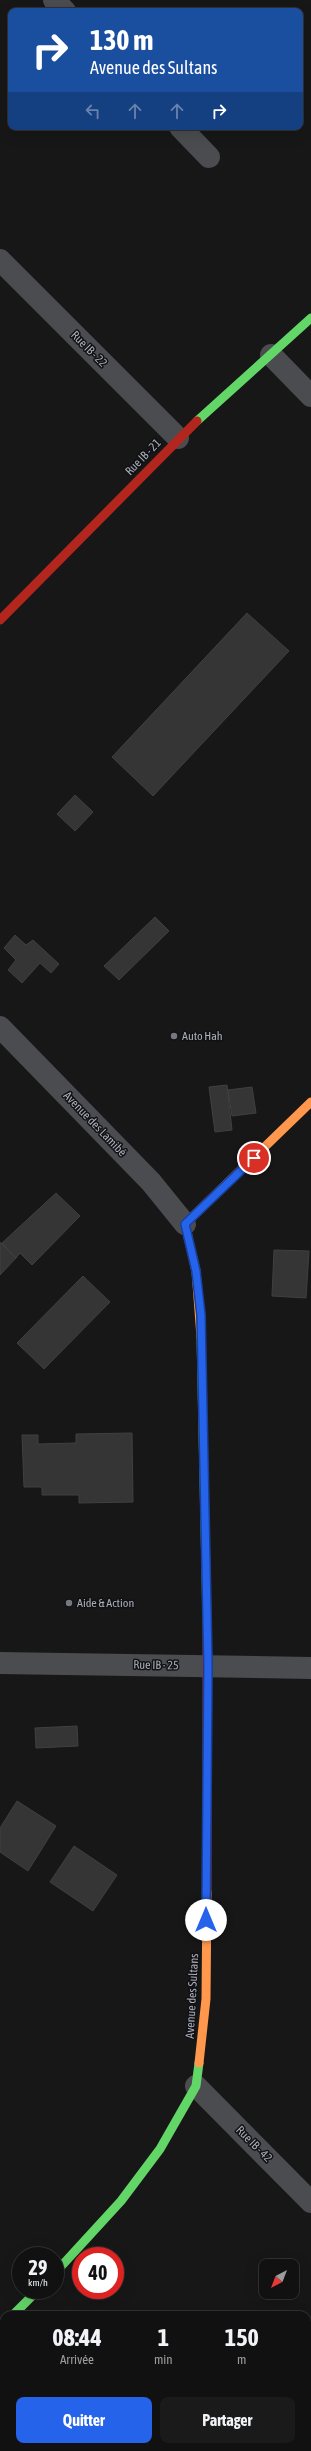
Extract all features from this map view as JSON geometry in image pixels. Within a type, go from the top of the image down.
[{"type":"street","points":[[54,0],[62,8]]},
{"type":"street","points":[[183,130],[209,157]]},
{"type":"street","name":"Rue IB - 22","points":[[0,260],[178,438]]},
{"type":"street","name":"Rue IB - 21","points":[[0,620],[178,438],[311,318]]},
{"type":"street","points":[[270,355],[311,396]]},
{"type":"street","name":"Avenue des Lamibé","points":[[3,1035],[151,1182],[185,1224]]},
{"type":"street","points":[[185,1224],[311,1102]]},
{"type":"street","name":"Avenue des Sultans","points":[[64,2263],[122,2200],[160,2149],[196,2086],[206,1999],[208,1666],[201,1315],[196,1271],[185,1224]]},
{"type":"street","name":"Rue IB - 25","points":[[0,1662],[311,1668]]},
{"type":"street","name":"Rue IB - 42","points":[[196,2086],[311,2202]]},
{"type":"street","points":[[18,2311],[29,2299]]},
{"type":"building","points":[[247,613],[289,651],[153,796],[112,757]]},
{"type":"building","points":[[75,795],[93,812],[75,831],[57,814]]},
{"type":"building","points":[[155,917],[169,931],[119,980],[104,966]]},
{"type":"building","points":[[15,935],[26,945],[33,940],[59,964],[51,973],[40,963],[22,983],[8,970],[16,960],[4,948]]},
{"type":"building","points":[[227,1085],[232,1130],[215,1132],[209,1087]]},
{"type":"building","points":[[252,1087],[256,1113],[232,1116],[228,1090]]},
{"type":"building","points":[[56,1193],[80,1216],[32,1265],[20,1253],[16,1258],[2,1243]]},
{"type":"building","points":[[0,1242],[16,1258],[0,1275]]},
{"type":"building","points":[[274,1250],[309,1251],[306,1298],[272,1296]]},
{"type":"building","points":[[83,1276],[110,1302],[44,1369],[17,1343]]},
{"type":"building","points":[[132,1433],[133,1502],[79,1503],[79,1495],[42,1495],[42,1487],[24,1487],[22,1435],[38,1435],[38,1444],[76,1443],[76,1434]]},
{"type":"building","points":[[77,1726],[78,1746],[36,1748],[35,1728]]},
{"type":"building","points":[[17,1801],[56,1826],[28,1871],[0,1852],[0,1828]]},
{"type":"building","points":[[74,1846],[117,1875],[93,1911],[50,1882]]},
{"type":"traffic: fast","points":[[197,421],[311,318]]},
{"type":"traffic: fast","points":[[201,1337],[207,1622]]},
{"type":"traffic: fast","points":[[64,2263],[121,2201],[160,2149],[196,2086],[199,2063]]},
{"type":"traffic: fast","points":[[17,2311],[29,2299]]},
{"type":"traffic: slow","points":[[201,1337],[196,1271],[185,1224],[311,1102]]},
{"type":"traffic: slow","points":[[199,2063],[206,1999],[207,1892]]},
{"type":"traffic: jam","points":[[0,620],[197,421]]},
{"type":"traffic: jam","points":[[207,1622],[207,1892]]},
{"type":"place","name":"Auto Hah","points":[[174,1036]]},
{"type":"place","name":"Aide & Action","points":[[69,1603]]},
{"type":"route","points":[[206,1920],[208,1666],[201,1315],[196,1271],[185,1224],[254,1158]]}]
